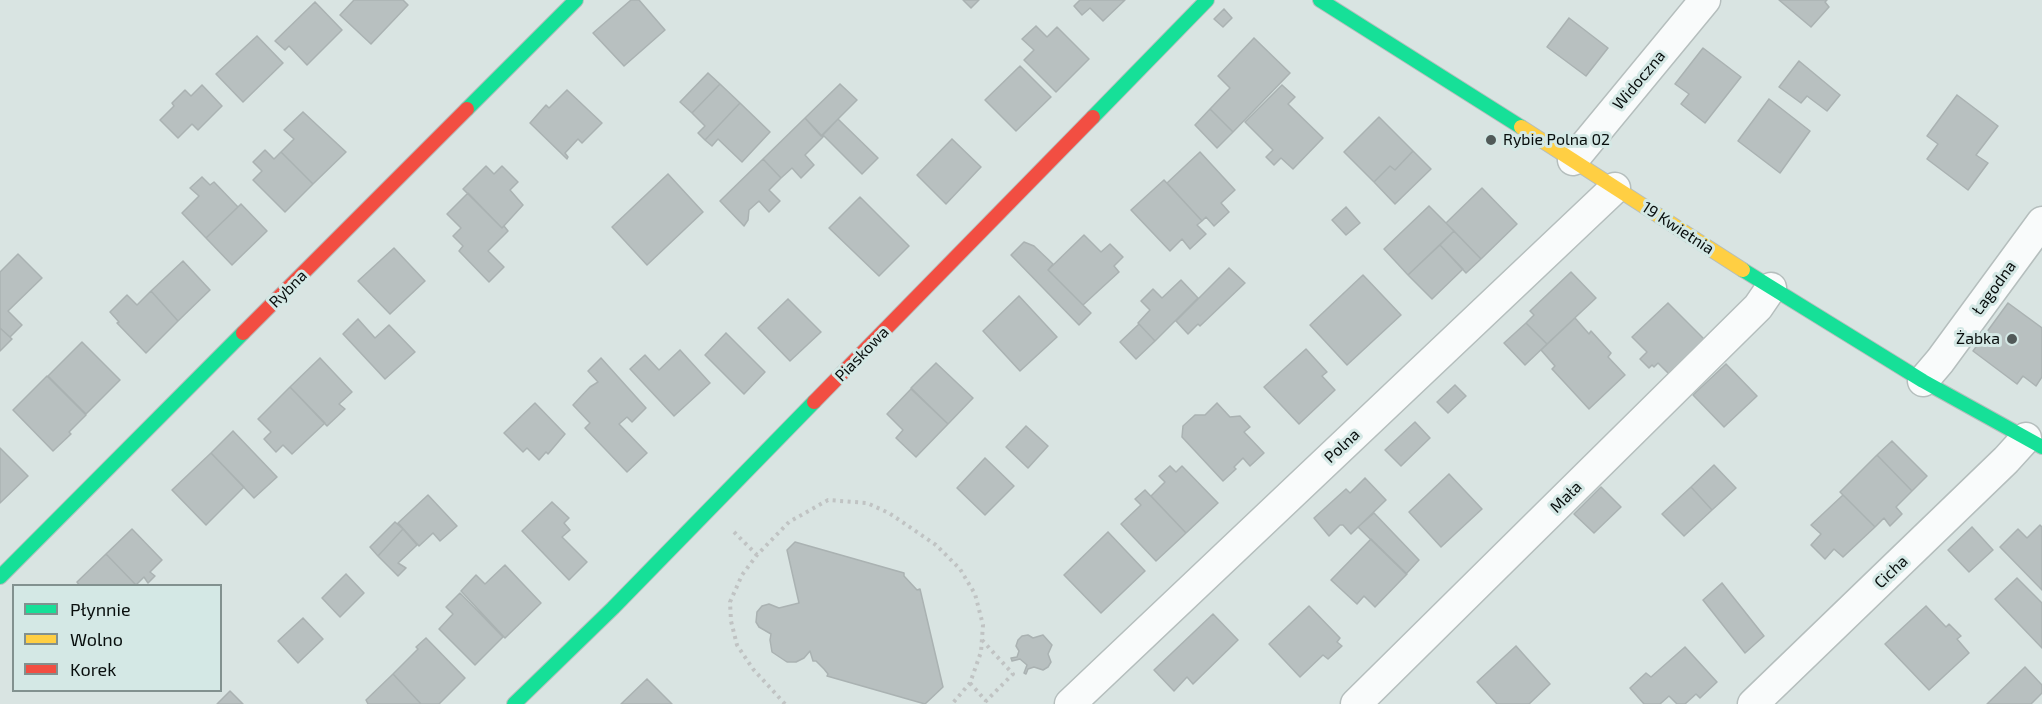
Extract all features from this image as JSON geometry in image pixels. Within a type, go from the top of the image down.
[{"type":"street","name":"Rybna","points":[[0,577],[576,0]]},
{"type":"street","name":"Piaskowa","points":[[514,704],[613,608],[1207,0]]},
{"type":"street","name":"19 Kwietnia","points":[[1320,0],[1771,288],[1923,381],[2034,442]]},
{"type":"street","name":"Widoczna","points":[[1573,160],[1705,0]]},
{"type":"street","name":"Polna","points":[[1070,704],[1615,188]]},
{"type":"street","name":"Łagodna","points":[[1923,381],[2042,222]]},
{"type":"street","name":"Mała","points":[[1356,704],[1758,307],[1771,288]]},
{"type":"street","name":"Cicha","points":[[1753,704],[1989,477],[2034,442]]},
{"type":"path","points":[[785,704],[753,669],[737,645],[730,621],[730,602],[742,575],[757,555],[789,522],[828,500],[867,504],[889,513],[936,545],[960,568],[975,594],[983,625],[981,652],[970,683],[952,704]]},
{"type":"path","points":[[970,683],[985,702],[1013,674],[982,640]]},
{"type":"building","points":[[354,0],[403,0],[408,5],[371,44],[340,15]]},
{"type":"building","points":[[631,0],[639,0],[665,30],[624,66],[593,33]]},
{"type":"building","points":[[963,0],[979,0],[971,8]]},
{"type":"building","points":[[1080,0],[1125,0],[1103,21],[1090,8],[1082,15],[1074,6]]},
{"type":"building","points":[[1779,0],[1827,0],[1825,2],[1829,7],[1811,27]]},
{"type":"building","points":[[315,2],[342,30],[307,65],[289,46],[285,50],[275,41]]},
{"type":"building","points":[[1224,9],[1232,18],[1223,27],[1214,19]]},
{"type":"building","points":[[1569,18],[1608,48],[1586,76],[1547,47]]},
{"type":"building","points":[[1036,26],[1047,37],[1057,27],[1089,59],[1056,92],[1024,60],[1034,50],[1022,39]]},
{"type":"building","points":[[257,36],[283,63],[243,102],[216,74]]},
{"type":"building","points":[[1254,38],[1290,73],[1233,132],[1210,109],[1230,88],[1218,76]]},
{"type":"building","points":[[1703,48],[1741,77],[1705,123],[1681,104],[1689,94],[1675,84]]},
{"type":"building","points":[[1799,61],[1840,95],[1827,111],[1807,96],[1801,103],[1779,87]]},
{"type":"building","points":[[1020,66],[1051,97],[1016,131],[985,100]]},
{"type":"building","points":[[708,73],[720,84],[692,113],[680,102]]},
{"type":"building","points":[[720,84],[740,103],[705,140],[698,133],[705,126],[692,113]]},
{"type":"building","points":[[840,84],[857,100],[821,136],[805,118]]},
{"type":"building","points":[[202,85],[222,106],[198,130],[192,124],[178,138],[160,120],[185,90],[191,96]]},
{"type":"building","points":[[1282,85],[1295,97],[1288,104],[1323,138],[1293,169],[1281,158],[1274,165],[1266,157],[1273,150],[1245,122]]},
{"type":"building","points":[[567,90],[602,123],[582,143],[578,139],[565,153],[567,159],[530,123],[546,105],[549,108]]},
{"type":"building","points":[[1957,95],[1998,126],[1976,155],[1988,163],[1968,190],[1927,159],[1938,144],[1927,136]]},
{"type":"building","points":[[1769,99],[1810,131],[1780,173],[1738,141]]},
{"type":"building","points":[[740,103],[770,132],[742,162],[718,139],[712,146],[705,140]]},
{"type":"building","points":[[1210,109],[1233,132],[1217,148],[1195,125]]},
{"type":"building","points":[[303,112],[346,152],[313,184],[281,152],[294,139],[284,130]]},
{"type":"building","points":[[1379,117],[1413,151],[1395,170],[1390,166],[1374,182],[1344,152]]},
{"type":"building","points":[[805,118],[823,137],[805,155],[814,165],[801,178],[792,168],[781,178],[763,159]]},
{"type":"building","points":[[838,119],[878,158],[862,174],[823,135]]},
{"type":"building","points":[[952,139],[981,167],[946,204],[917,175]]},
{"type":"building","points":[[265,150],[274,159],[281,152],[313,184],[285,212],[253,180],[262,171],[253,162]]},
{"type":"building","points":[[1413,151],[1431,169],[1395,204],[1374,182],[1390,166],[1395,170]]},
{"type":"building","points":[[1200,152],[1235,190],[1221,203],[1229,212],[1214,226],[1206,217],[1202,221],[1167,183]]},
{"type":"building","points":[[763,159],[781,178],[769,190],[780,201],[769,212],[759,201],[749,210],[748,220],[744,226],[720,201]]},
{"type":"building","points":[[486,166],[494,174],[502,166],[518,182],[510,190],[523,205],[502,228],[463,189]]},
{"type":"building","points":[[668,174],[703,212],[647,265],[612,227]]},
{"type":"building","points":[[202,177],[210,185],[214,182],[238,207],[206,238],[182,213],[199,196],[190,188]]},
{"type":"building","points":[[1164,180],[1202,221],[1197,225],[1206,234],[1190,249],[1182,239],[1170,251],[1131,210]]},
{"type":"building","points":[[1482,188],[1517,224],[1481,259],[1446,223]]},
{"type":"building","points":[[468,193],[502,228],[504,226],[508,231],[488,251],[504,267],[489,282],[459,251],[463,246],[453,236],[461,228],[447,214]]},
{"type":"building","points":[[860,197],[909,246],[879,276],[829,228]]},
{"type":"building","points":[[241,204],[267,231],[232,265],[206,238]]},
{"type":"building","points":[[1429,206],[1454,231],[1408,275],[1384,249]]},
{"type":"building","points":[[1346,207],[1360,223],[1346,235],[1332,220]]},
{"type":"building","points":[[1454,231],[1481,259],[1466,273],[1440,245]]},
{"type":"building","points":[[1084,235],[1101,252],[1110,244],[1123,257],[1114,266],[1119,272],[1083,305],[1048,270]]},
{"type":"building","points":[[1024,242],[1034,246],[1053,264],[1048,270],[1091,313],[1079,325],[1011,255]]},
{"type":"building","points":[[1440,245],[1463,269],[1432,299],[1408,275]]},
{"type":"building","points":[[394,248],[425,281],[390,314],[358,281]]},
{"type":"building","points":[[18,254],[42,278],[8,311],[22,325],[10,337],[0,328],[0,272]]},
{"type":"building","points":[[183,261],[210,290],[178,321],[151,291]]},
{"type":"building","points":[[1229,268],[1245,283],[1200,326],[1198,324],[1188,334],[1176,321]]},
{"type":"building","points":[[1571,272],[1596,298],[1547,344],[1526,323],[1534,315],[1530,311]]},
{"type":"building","points":[[1363,275],[1401,315],[1347,365],[1310,325]]},
{"type":"building","points":[[1181,280],[1198,298],[1155,341],[1138,323],[1150,310],[1141,301],[1153,289],[1162,298]]},
{"type":"building","points":[[151,291],[178,321],[146,353],[117,323],[119,322],[110,312],[127,295],[137,305]]},
{"type":"building","points":[[1019,296],[1057,337],[1020,371],[983,331]]},
{"type":"building","points":[[788,299],[821,332],[790,361],[758,328]]},
{"type":"building","points":[[1668,303],[1704,339],[1669,374],[1658,363],[1649,368],[1640,359],[1647,352],[1632,337]]},
{"type":"building","name":"Żabka","points":[[2008,303],[2042,328],[2042,377],[2036,386],[2023,376],[2017,384],[1973,351]]},
{"type":"building","points":[[1575,318],[1589,334],[1591,331],[1611,353],[1608,357],[1625,375],[1589,409],[1552,369],[1555,366],[1541,350]]},
{"type":"building","points":[[358,319],[375,338],[389,325],[415,352],[385,379],[343,334]]},
{"type":"building","points":[[1526,323],[1547,344],[1525,365],[1504,343]]},
{"type":"building","points":[[1139,324],[1155,341],[1136,359],[1120,342]]},
{"type":"building","points":[[0,328],[12,339],[0,351]]},
{"type":"building","points":[[726,333],[765,372],[744,394],[705,355]]},
{"type":"building","points":[[82,342],[120,380],[86,414],[48,376]]},
{"type":"building","points":[[1306,349],[1327,372],[1322,376],[1335,390],[1299,424],[1264,387]]},
{"type":"building","points":[[680,350],[710,383],[674,416],[630,369],[645,355],[659,370]]},
{"type":"building","points":[[320,358],[352,392],[339,404],[345,409],[327,426],[290,387]]},
{"type":"building","points":[[601,358],[646,408],[632,422],[627,417],[619,424],[647,453],[627,472],[585,428],[590,423],[573,405],[598,382],[588,371]]},
{"type":"building","points":[[936,363],[973,398],[948,424],[911,388]]},
{"type":"building","points":[[1726,364],[1757,396],[1724,427],[1693,395]]},
{"type":"building","points":[[47,376],[86,415],[53,451],[13,410]]},
{"type":"building","points":[[1455,385],[1466,396],[1448,413],[1437,402]]},
{"type":"building","points":[[290,387],[325,423],[292,454],[283,445],[276,452],[264,439],[271,432],[258,419]]},
{"type":"building","points":[[911,389],[948,424],[916,457],[896,438],[903,430],[887,414]]},
{"type":"building","points":[[535,403],[565,434],[548,454],[546,452],[539,460],[527,448],[523,452],[504,433]]},
{"type":"building","points":[[1217,403],[1230,417],[1240,416],[1250,427],[1244,432],[1264,453],[1250,466],[1243,458],[1234,467],[1236,469],[1223,481],[1182,437],[1183,426],[1195,415],[1205,415]]},
{"type":"building","points":[[1415,422],[1430,438],[1401,466],[1385,450]]},
{"type":"building","points":[[1026,426],[1048,446],[1028,468],[1006,447]]},
{"type":"building","points":[[233,431],[277,477],[254,498],[211,453]]},
{"type":"building","points":[[1892,441],[1927,476],[1912,491],[1877,455]]},
{"type":"building","points":[[0,448],[28,476],[0,503]]},
{"type":"building","points":[[211,453],[244,487],[206,525],[172,490]]},
{"type":"building","points":[[1877,455],[1912,491],[1896,507],[1902,514],[1890,526],[1884,518],[1875,527],[1840,492]]},
{"type":"building","points":[[985,458],[1014,486],[985,515],[957,488]]},
{"type":"building","points":[[1714,465],[1736,488],[1712,510],[1691,487]]},
{"type":"building","points":[[1170,466],[1176,472],[1182,466],[1218,503],[1186,533],[1151,496],[1165,482],[1159,476]]},
{"type":"building","points":[[1449,474],[1482,509],[1441,547],[1409,512]]},
{"type":"building","points":[[1365,478],[1386,500],[1351,534],[1343,525],[1340,525],[1329,536],[1314,518],[1346,489],[1350,493]]},
{"type":"building","points":[[1601,487],[1621,507],[1594,533],[1574,514]]},
{"type":"building","points":[[1691,487],[1712,510],[1684,536],[1662,514]]},
{"type":"building","points":[[1145,490],[1186,533],[1156,561],[1121,524],[1141,505],[1135,499]]},
{"type":"building","points":[[428,495],[457,526],[440,541],[433,533],[419,546],[398,523]]},
{"type":"building","points":[[1843,495],[1875,527],[1843,557],[1834,549],[1825,559],[1811,545],[1821,534],[1811,525]]},
{"type":"building","points":[[552,502],[569,518],[564,523],[570,530],[562,537],[587,562],[569,580],[522,531]]},
{"type":"building","points":[[1374,513],[1419,560],[1406,574],[1358,527]]},
{"type":"building","points":[[395,522],[403,529],[378,556],[370,547]]},
{"type":"building","points":[[2040,525],[2042,527],[2042,590],[2000,547],[2018,529],[2027,538]]},
{"type":"building","points":[[1972,527],[1993,550],[1969,572],[1948,550]]},
{"type":"building","points":[[132,529],[162,560],[150,572],[155,576],[148,583],[144,577],[135,584],[106,554]]},
{"type":"building","points":[[403,529],[417,545],[398,563],[406,568],[398,576],[378,556]]},
{"type":"building","points":[[1108,532],[1145,571],[1101,613],[1064,575]]},
{"type":"building","points":[[1371,539],[1407,574],[1375,607],[1364,596],[1357,604],[1331,580]]},
{"type":"building","points":[[795,542],[904,573],[904,576],[917,590],[920,589],[943,687],[925,704],[827,676],[824,669],[813,661],[810,651],[796,662],[787,662],[772,652],[771,634],[759,627],[756,622],[757,612],[762,606],[769,604],[779,608],[799,603],[787,550]]},
{"type":"building","points":[[106,554],[135,584],[78,584],[77,582]]},
{"type":"building","points":[[505,565],[541,603],[505,638],[461,591],[476,575],[485,584]]},
{"type":"building","points":[[346,574],[364,593],[340,617],[322,598]]},
{"type":"building","points":[[2017,578],[2042,603],[2042,648],[1995,599]]},
{"type":"building","points":[[1722,583],[1764,636],[1745,653],[1703,600]]},
{"type":"building","points":[[460,593],[503,637],[475,665],[439,629],[453,614],[446,607]]},
{"type":"building","points":[[1309,606],[1340,638],[1337,642],[1342,646],[1328,659],[1323,655],[1300,677],[1269,644]]},
{"type":"building","points":[[1926,606],[1946,627],[1949,624],[1961,636],[1957,639],[1969,653],[1929,690],[1885,644]]},
{"type":"building","points":[[1213,614],[1238,640],[1193,684],[1187,677],[1174,691],[1154,670]]},
{"type":"building","points":[[303,618],[323,639],[298,663],[278,641]]},
{"type":"building","points":[[1028,635],[1033,638],[1043,635],[1052,645],[1048,654],[1051,662],[1048,667],[1043,670],[1034,667],[1028,669],[1026,674],[1024,673],[1027,665],[1020,659],[1012,661],[1011,658],[1017,657],[1018,640]]},
{"type":"building","points":[[426,638],[465,678],[439,704],[421,704],[393,674]]},
{"type":"building","points":[[1516,646],[1550,684],[1529,704],[1497,704],[1477,682]]},
{"type":"building","points":[[1685,647],[1717,682],[1700,698],[1696,694],[1685,704],[1677,704],[1669,696],[1660,704],[1644,704],[1630,688],[1646,673],[1651,677]]},
{"type":"building","points":[[2025,667],[2042,685],[2042,693],[2031,704],[1987,704]]},
{"type":"building","points":[[393,674],[421,704],[368,704],[366,700]]},
{"type":"building","points":[[647,679],[672,704],[621,704]]},
{"type":"building","points":[[230,691],[243,704],[217,704]]},
{"type":"traffic: fast","points":[[467,109],[576,0]]},
{"type":"traffic: fast","points":[[1093,117],[1207,0]]},
{"type":"traffic: fast","points":[[1320,0],[1521,127]]},
{"type":"traffic: fast","points":[[1743,270],[1923,381],[2042,447]]},
{"type":"traffic: fast","points":[[0,577],[243,333]]},
{"type":"traffic: fast","points":[[514,704],[613,608],[814,402]]},
{"type":"traffic: slow","points":[[1521,127],[1743,270]]},
{"type":"traffic: jam","points":[[243,333],[467,109]]},
{"type":"traffic: jam","points":[[814,402],[1093,117]]},
{"type":"place","name":"Rybie Polna 02","points":[[1491,140]]},
{"type":"place","name":"Żabka","points":[[2012,339]]}]
